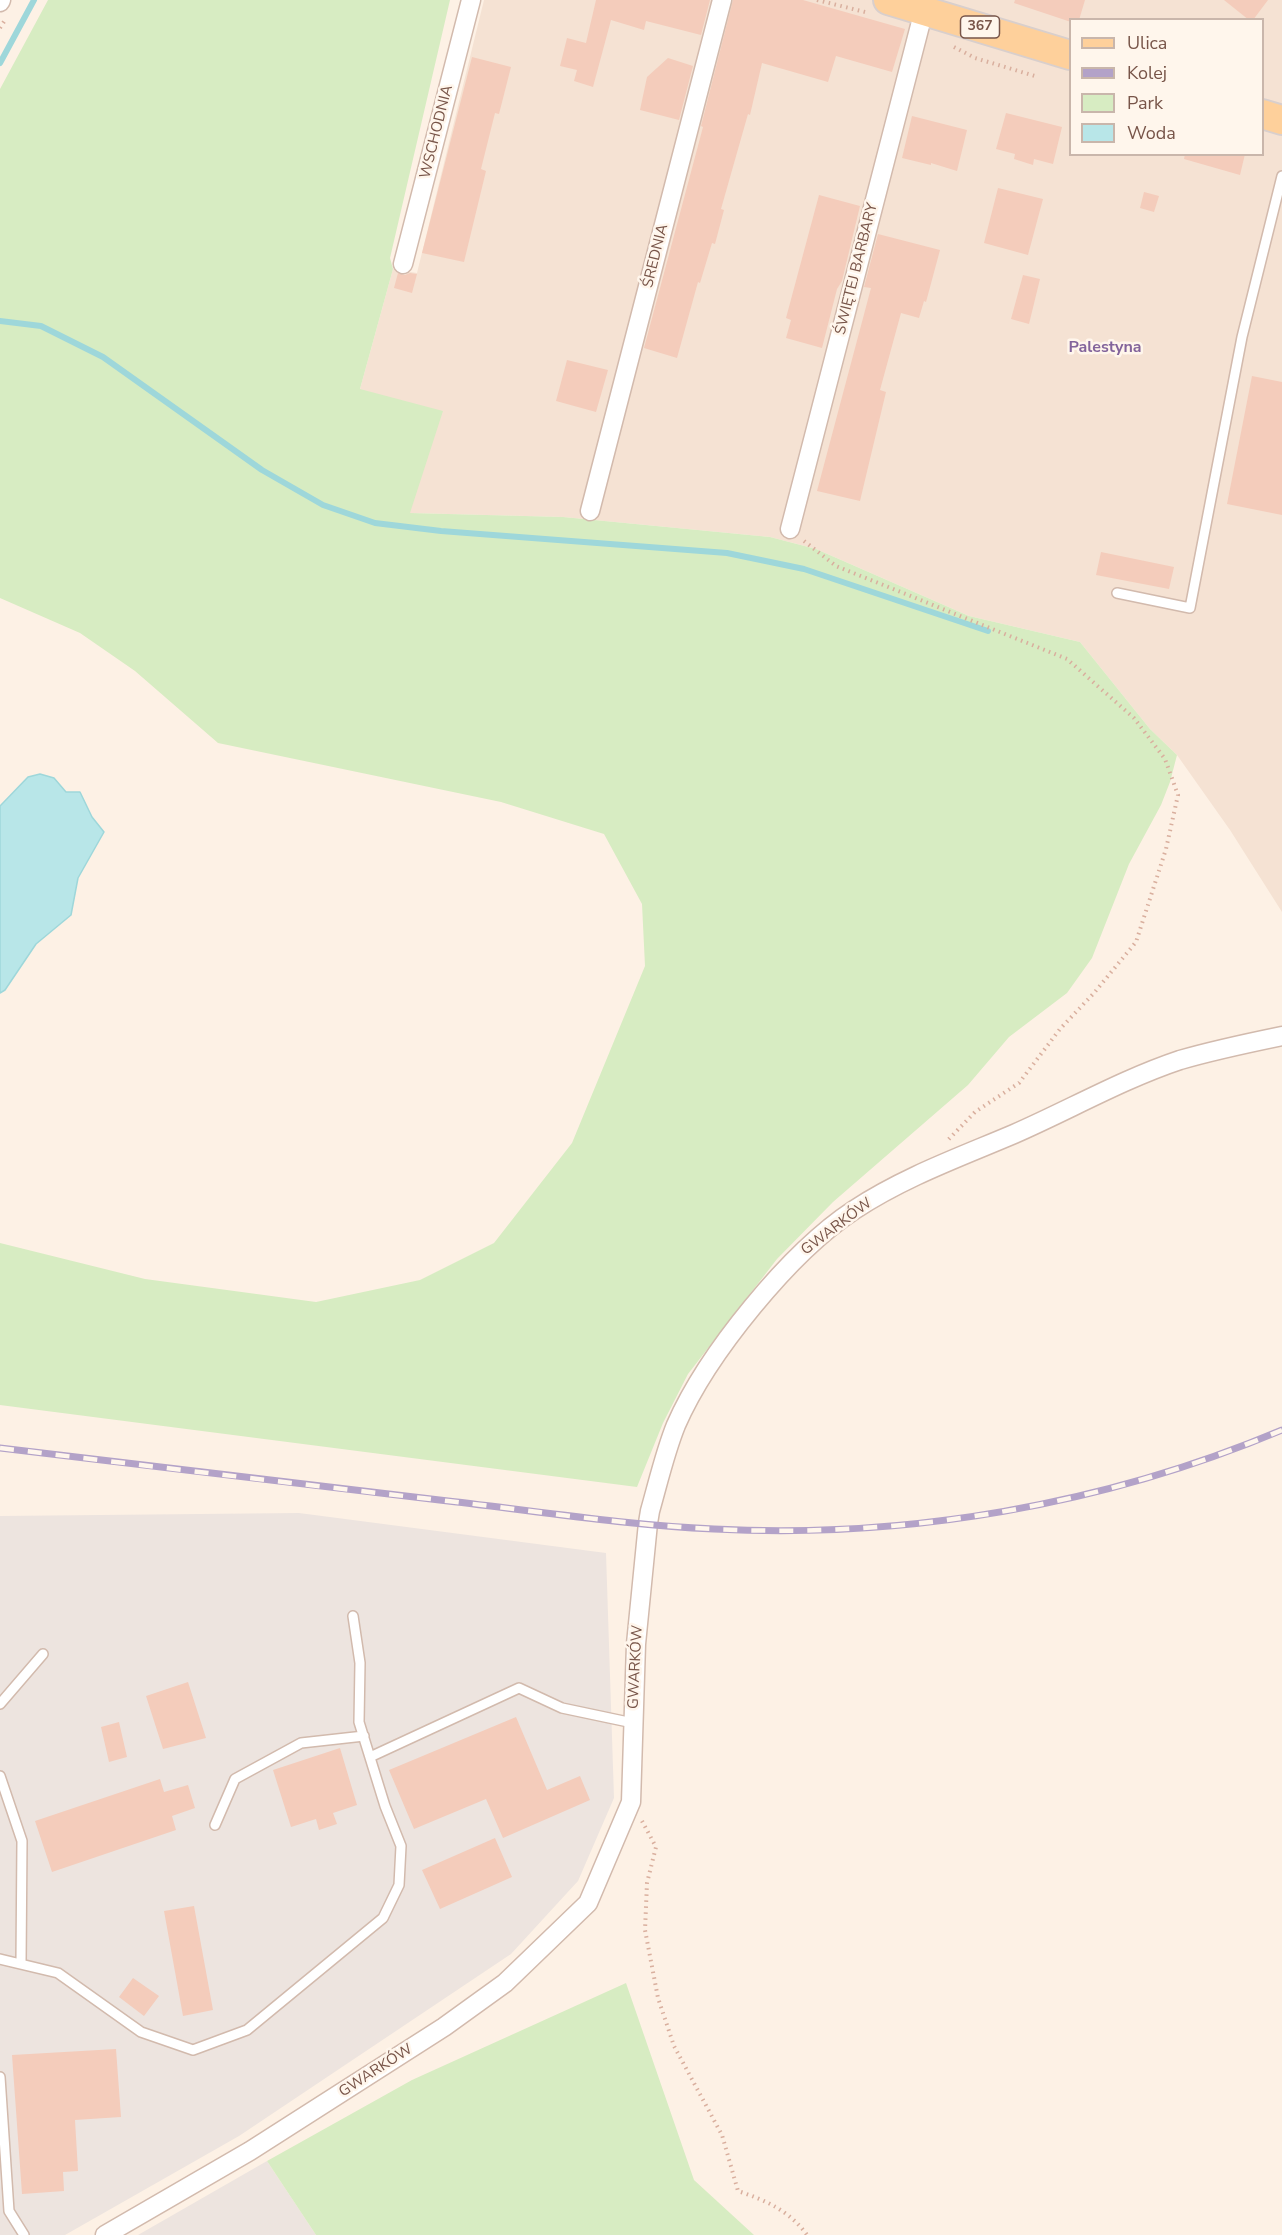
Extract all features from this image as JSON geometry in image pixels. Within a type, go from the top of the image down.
[{"type":"main road","name":"367","points":[[888,0],[1069,54]]},
{"type":"main road","points":[[1264,114],[1282,120]]},
{"type":"street","name":"WSCHODNIA","points":[[403,264],[471,0]]},
{"type":"street","name":"ŚREDNIA","points":[[590,511],[722,0]]},
{"type":"street","name":"ŚWIĘTEJ BARBARY","points":[[790,529],[924,9]]},
{"type":"street","name":"GWARKÓW","points":[[105,2235],[250,2151],[444,2027],[506,1983],[588,1903],[631,1802],[636,1644],[650,1511],[675,1427],[700,1381],[723,1348],[748,1314],[800,1253],[853,1210],[893,1187],[945,1162],[1179,1061],[1223,1048],[1282,1036]]},
{"type":"lane","points":[[1117,593],[1191,608],[1242,338],[1282,176]]},
{"type":"lane","points":[[0,1959],[58,1973],[141,2032],[193,2050],[247,2030],[383,1918],[399,1885],[401,1846],[385,1806],[359,1722],[360,1663],[353,1616]]},
{"type":"lane","points":[[0,1704],[43,1654]]},
{"type":"lane","name":"GWARKÓW","points":[[370,1758],[519,1688],[562,1708],[633,1723]]},
{"type":"lane","points":[[215,1825],[235,1779],[301,1743],[364,1736]]},
{"type":"lane","points":[[0,1776],[22,1841],[21,1963]]},
{"type":"lane","points":[[0,2077],[9,2211],[24,2235]]},
{"type":"path","points":[[988,62],[1035,76]]},
{"type":"path","points":[[790,529],[836,567],[1067,659],[1134,718],[1166,759],[1178,795],[1166,849],[1136,942],[1094,993],[1060,1029],[1019,1083],[975,1112],[943,1145]]},
{"type":"path","points":[[631,1802],[656,1847],[647,1883],[645,1930],[658,1998],[674,2046],[722,2135],[738,2191],[766,2200],[798,2222],[807,2235]]},
{"type":"shaded area","points":[[484,0],[1282,0],[1282,912],[1230,830],[1177,755],[1150,729],[1080,642],[969,616],[816,549],[770,537],[563,517],[410,513],[360,389],[393,269],[417,273]]},
{"type":"shaded area","points":[[299,1513],[606,1553],[614,1798],[578,1881],[511,1954],[239,2136],[65,2235],[0,2235],[0,1516]]},
{"type":"shaded area","points":[[267,2161],[316,2235],[138,2235]]},
{"type":"green space","points":[[48,0],[450,0],[390,258],[393,269],[360,389],[443,411],[410,513],[563,517],[770,537],[816,549],[969,616],[1080,642],[1150,729],[1177,755],[1161,805],[1129,864],[1092,958],[1067,993],[1009,1037],[968,1085],[833,1202],[777,1259],[688,1374],[663,1423],[637,1487],[0,1405],[0,1243],[145,1279],[316,1302],[420,1280],[494,1243],[572,1143],[645,966],[642,904],[604,834],[501,802],[218,743],[135,671],[80,633],[0,598],[0,89]]},
{"type":"green space","points":[[626,1983],[694,2180],[754,2235],[316,2235],[267,2161],[412,2080]]},
{"type":"water","points":[[40,774],[54,778],[66,792],[80,792],[92,817],[104,832],[78,878],[71,915],[36,944],[5,990],[0,993],[0,806],[28,777]]},
{"type":"building","points":[[596,0],[710,0],[701,35],[646,21],[644,30],[611,20],[593,87],[574,81],[577,70],[560,66],[567,38],[586,43]]},
{"type":"building","points":[[733,0],[803,0],[905,29],[892,72],[836,56],[828,82],[762,63],[750,115],[748,114],[721,209],[724,210],[715,244],[712,243],[700,283],[698,282],[677,358],[644,348],[703,127],[701,126]]},
{"type":"building","points":[[1015,0],[1085,0],[1080,18],[1069,18],[1069,21],[1014,3]]},
{"type":"building","points":[[1224,0],[1268,0],[1254,18],[1246,18]]},
{"type":"building","points":[[472,57],[511,67],[499,114],[495,113],[481,169],[486,171],[464,262],[422,253]]},
{"type":"building","points":[[668,58],[693,66],[679,120],[640,110],[647,77]]},
{"type":"building","points":[[1006,113],[1062,127],[1053,164],[1034,159],[1033,165],[1014,159],[1015,154],[996,149]]},
{"type":"building","points":[[912,116],[967,130],[957,171],[931,163],[931,165],[902,158]]},
{"type":"building","points":[[1185,156],[1245,156],[1240,175],[1184,159]]},
{"type":"building","points":[[998,188],[1043,199],[1028,255],[984,243]]},
{"type":"building","points":[[1144,192],[1159,196],[1154,212],[1140,208]]},
{"type":"building","points":[[819,195],[860,206],[842,281],[837,289],[822,348],[786,338],[791,320],[786,318]]},
{"type":"building","points":[[878,234],[940,250],[926,302],[924,301],[919,318],[901,313],[880,390],[886,392],[860,501],[817,491],[871,288],[864,287]]},
{"type":"building","points":[[398,273],[417,274],[412,293],[394,288]]},
{"type":"building","points":[[1023,275],[1040,279],[1029,324],[1011,319]]},
{"type":"building","points":[[567,360],[608,370],[596,412],[556,401]]},
{"type":"building","points":[[1252,376],[1282,382],[1282,515],[1227,504]]},
{"type":"building","points":[[1101,552],[1174,567],[1169,589],[1096,575]]},
{"type":"building","points":[[188,1682],[206,1738],[163,1749],[146,1696]]},
{"type":"building","points":[[516,1717],[547,1790],[580,1776],[590,1800],[503,1838],[486,1799],[414,1829],[389,1770]]},
{"type":"building","points":[[119,1722],[127,1757],[109,1762],[101,1727]]},
{"type":"building","points":[[340,1748],[357,1805],[333,1813],[337,1824],[319,1830],[316,1819],[291,1827],[273,1770]]},
{"type":"building","points":[[160,1779],[164,1792],[188,1785],[195,1808],[172,1816],[176,1830],[52,1872],[35,1821]]},
{"type":"building","points":[[495,1838],[512,1877],[440,1909],[422,1870]]},
{"type":"building","points":[[194,1906],[213,2010],[183,2016],[164,1911]]},
{"type":"building","points":[[133,1978],[159,1996],[144,2016],[119,1997]]},
{"type":"building","points":[[116,2049],[121,2117],[75,2120],[78,2171],[63,2172],[64,2191],[22,2194],[12,2055]]},
{"type":"waterway","points":[[0,63],[34,0]]},
{"type":"waterway","points":[[0,321],[41,326],[103,357],[262,470],[323,505],[375,523],[441,531],[727,553],[804,569],[988,631]]},
{"type":"railway","points":[[0,1448],[614,1521],[714,1529],[787,1531],[932,1522],[1075,1497],[1145,1479],[1282,1430]]},
{"type":"district","name":"Palestyna","points":[[1105,348]]}]
